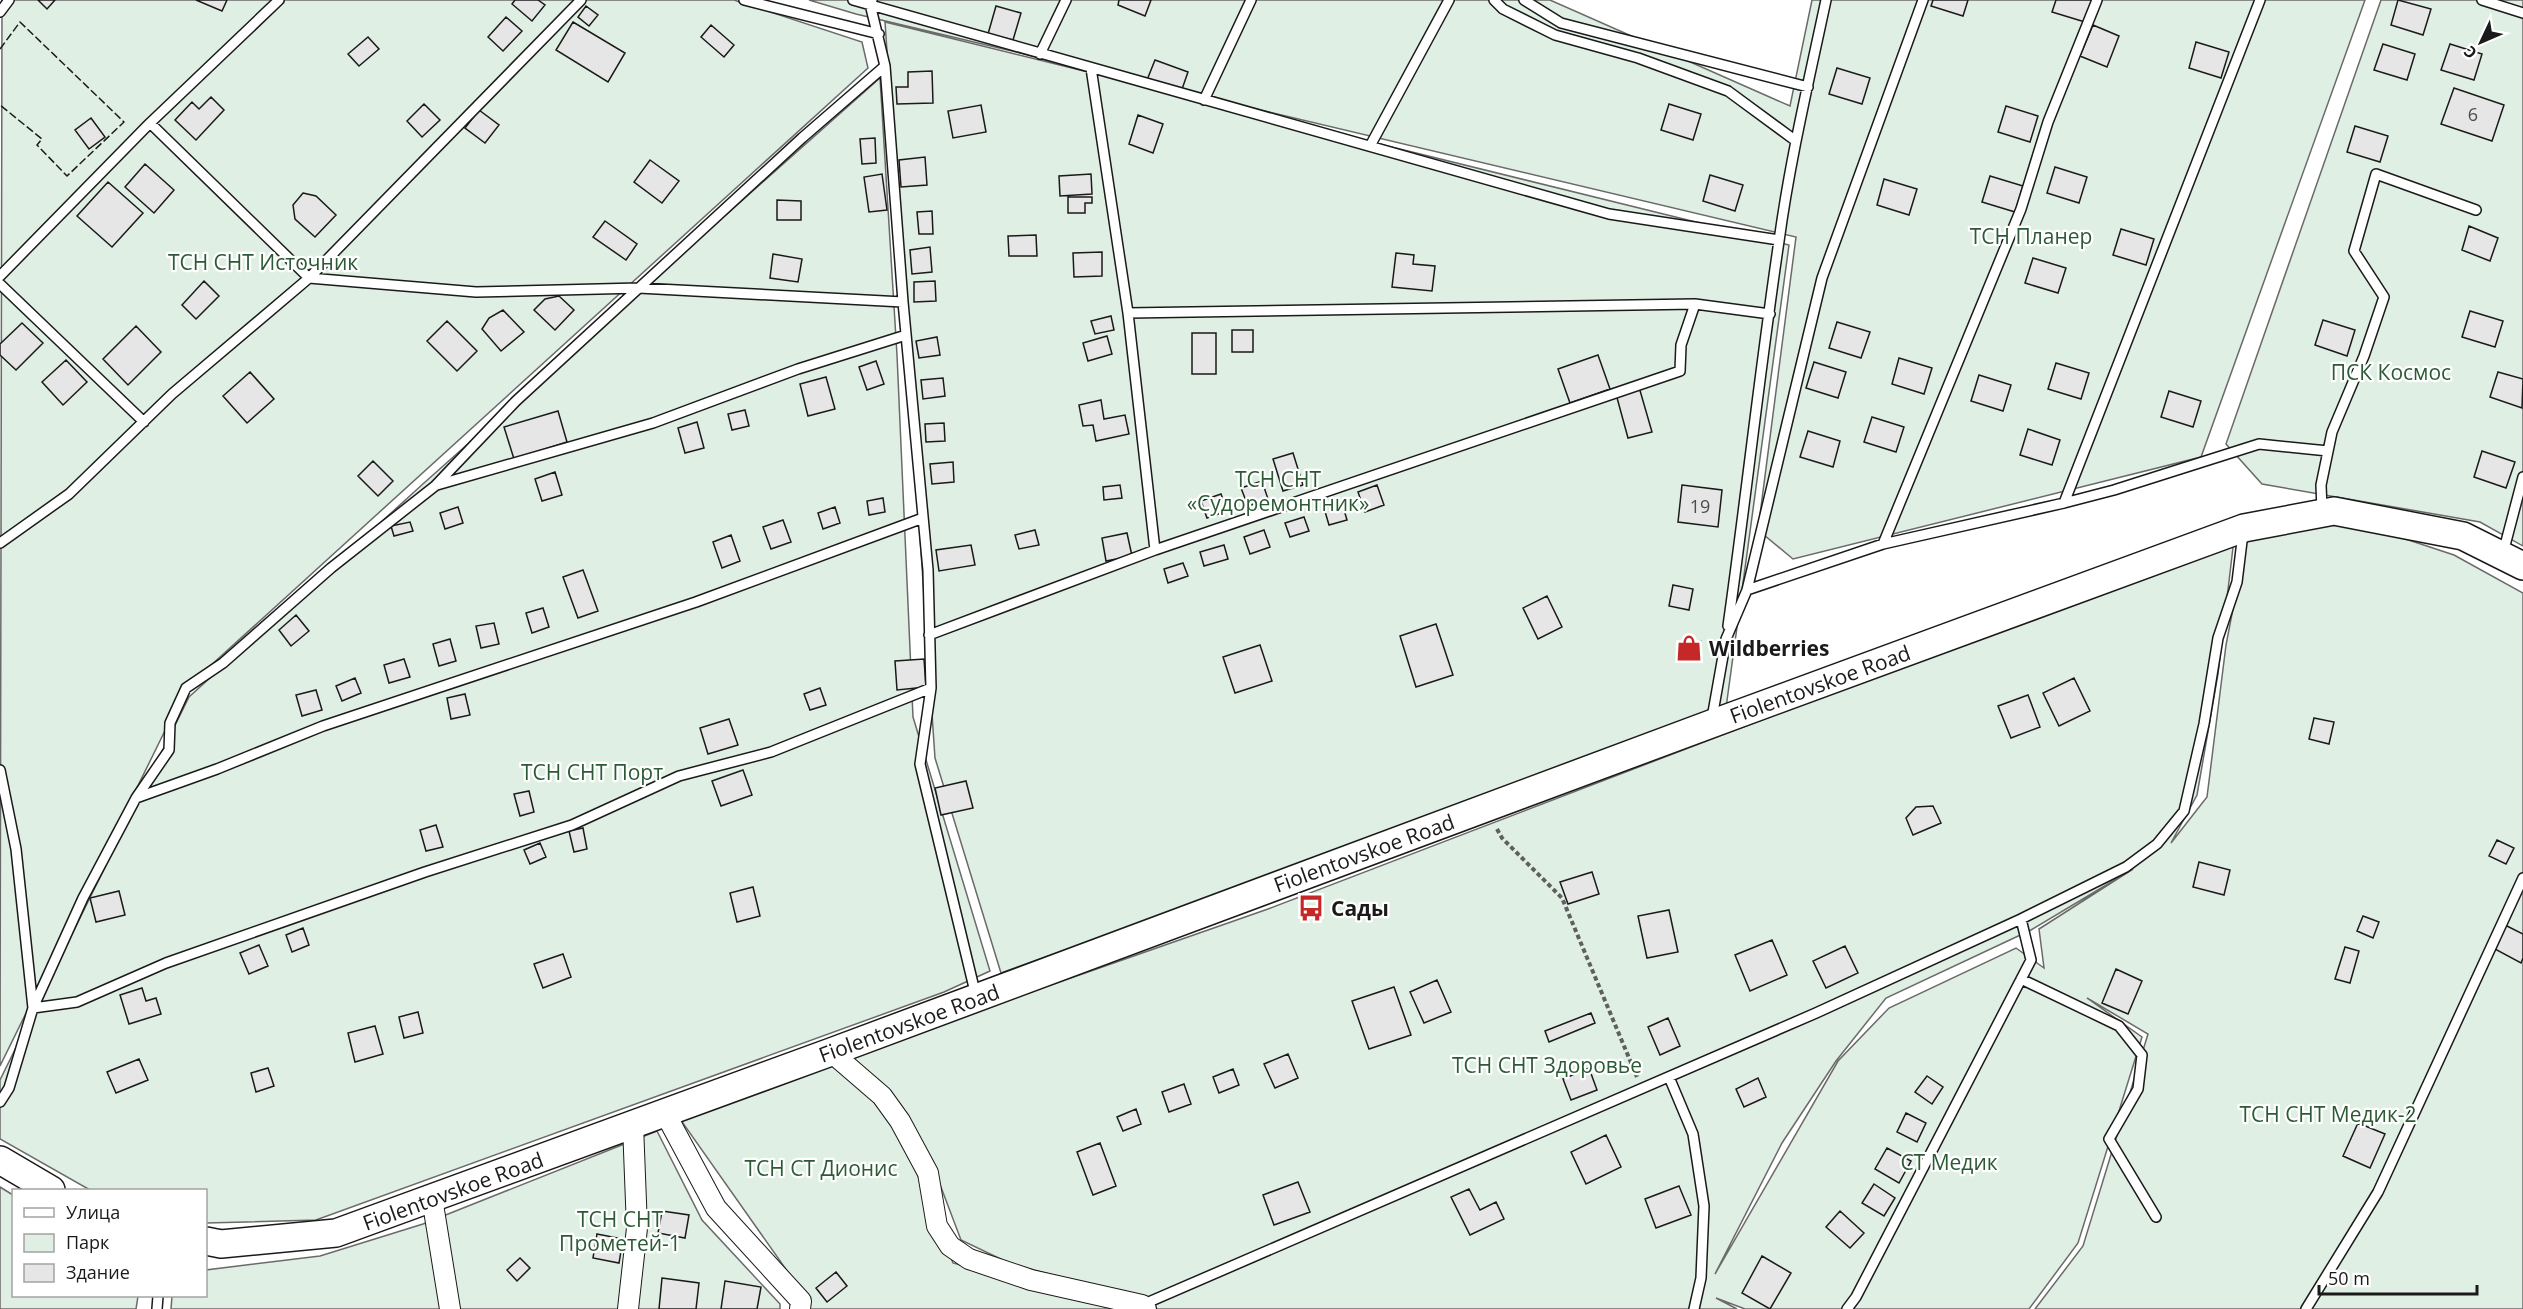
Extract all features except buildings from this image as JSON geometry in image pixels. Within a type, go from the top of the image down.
[{"type":"main road","name":"Fiolentovskoe Road","points":[[207,1241],[221,1244],[336,1233],[2244,528],[2334,511],[2463,537],[2513,561]]},
{"type":"main road","points":[[4,1165],[47,1189]]},
{"type":"street","points":[[831,1052],[882,1096],[900,1121],[928,1173],[937,1226],[950,1246],[969,1259],[1032,1280],[1144,1307]]},
{"type":"street","points":[[665,1113],[716,1208],[803,1306]]},
{"type":"street","points":[[628,1309],[637,1228],[633,1125]]},
{"type":"street","points":[[432,1198],[450,1309]]},
{"type":"lane","points":[[0,12],[9,0]]},
{"type":"lane","points":[[0,276],[150,123],[279,0]]},
{"type":"lane","points":[[0,543],[69,494],[172,394],[309,278],[581,0]]},
{"type":"lane","points":[[744,0],[879,34]]},
{"type":"lane","points":[[853,0],[871,2],[1040,54],[1609,214],[1779,240]]},
{"type":"lane","points":[[1040,54],[1066,0]]},
{"type":"lane","points":[[1204,100],[1251,0]]},
{"type":"lane","points":[[1370,147],[1449,0]]},
{"type":"lane","points":[[1494,0],[1503,9],[1555,34],[1638,58],[1728,91],[1796,141]]},
{"type":"lane","points":[[1524,0],[1561,23],[1808,87]]},
{"type":"lane","points":[[1711,724],[1726,639],[1779,240],[1796,141],[1826,0]]},
{"type":"lane","points":[[1726,639],[1747,590],[1822,278],[1923,0]]},
{"type":"lane","points":[[1882,544],[2020,209],[2048,122],[2097,0]]},
{"type":"lane","points":[[2064,503],[2260,0]]},
{"type":"lane","points":[[2482,0],[2523,13]]},
{"type":"lane","points":[[871,2],[885,66],[903,302],[928,570],[931,688],[920,764],[977,998]]},
{"type":"lane","points":[[0,1101],[9,1089],[33,1008],[83,898],[136,798],[169,750],[170,723],[186,688],[223,663],[331,568],[435,486],[516,401],[802,138],[885,66]]},
{"type":"lane","points":[[1091,68],[1128,314],[1155,550]]},
{"type":"lane","points":[[150,123],[309,278],[476,292],[639,288],[903,302]]},
{"type":"lane","points":[[2323,513],[2322,485],[2332,432],[2364,356],[2384,297],[2354,251],[2376,174],[2476,210]]},
{"type":"lane","points":[[0,284],[144,422]]},
{"type":"lane","points":[[1128,314],[1695,303],[1770,314]]},
{"type":"lane","points":[[929,635],[1155,550],[1680,371],[1681,345],[1695,303]]},
{"type":"lane","points":[[435,486],[653,423],[798,369],[906,335]]},
{"type":"lane","points":[[1747,590],[1882,544],[2114,490],[2259,444],[2328,451]]},
{"type":"lane","points":[[2513,561],[2523,477]]},
{"type":"lane","points":[[136,798],[217,769],[322,726],[696,602],[923,518]]},
{"type":"lane","points":[[1144,1307],[1669,1077],[2021,919],[2126,867],[2157,844],[2184,811],[2204,724],[2218,638],[2237,582],[2244,528]]},
{"type":"lane","points":[[33,1008],[77,1002],[166,963],[425,873],[572,825],[679,776],[771,752],[931,688]]},
{"type":"lane","points":[[0,770],[16,849],[33,1008]]},
{"type":"lane","points":[[2306,1309],[2378,1192],[2523,878]]},
{"type":"lane","points":[[1847,1309],[2031,960],[2021,919]]},
{"type":"lane","points":[[2021,980],[2119,1026],[2142,1055],[2138,1089],[2109,1138],[2156,1217]]},
{"type":"lane","points":[[1669,1077],[1693,1134],[1704,1206],[1701,1278],[1694,1309]]},
{"type":"path","points":[[1485,808],[1502,838],[1562,898],[1642,1089]]},
{"type":"green space","name":"ТСН СНТ Источник","points":[[2,0],[734,0],[862,42],[868,68],[186,688],[0,1066]]},
{"type":"green space","name":"ТСН Планер","points":[[809,0],[1550,0],[1790,106],[1812,0],[2365,0],[2201,457],[1793,559],[1758,530],[1796,237],[856,14]]},
{"type":"green space","name":"ПСК Космос","points":[[2381,0],[2523,0],[2523,546],[2480,522],[2262,484],[2226,444]]},
{"type":"green space","name":"ТСН СНТ «Судоремонтник»","points":[[885,22],[1789,245],[1726,708],[1324,857],[1001,973],[935,758]]},
{"type":"green space","name":"ТСН СНТ Порт","points":[[880,78],[897,355],[913,717],[990,971],[944,992],[316,1220],[207,1223],[207,1189],[88,1189],[0,1139],[0,1080],[189,697],[424,483]]},
{"type":"green space","points":[[2348,520],[2454,555],[2523,593],[2523,1309],[2035,1309],[2083,1246],[2148,1034],[2087,998],[2142,1037],[2078,1243],[2029,1309],[1745,1309],[1716,1298],[1737,1309],[1157,1309],[1138,1297],[1011,1264],[961,1240],[936,1174],[842,1058],[1268,909],[2234,539],[2218,674],[2197,795],[2171,843],[2207,797],[2226,645],[2246,541]],"holes":[[[2133,869],[2039,929],[2044,968],[2016,948],[1889,1008],[1838,1061],[1715,1274],[1782,1143],[1836,1061],[1886,998],[2031,930]]]},
{"type":"green space","name":"ТСН СТ Дионис","points":[[835,1064],[893,1114],[953,1263],[1114,1309],[801,1309],[802,1292],[680,1119]]},
{"type":"green space","name":"ТСН СНТ Прометей-1","points":[[657,1131],[702,1220],[780,1304],[780,1309],[171,1309],[172,1297],[207,1297],[207,1270],[320,1256],[423,1224]]},
{"type":"green space","points":[[0,1187],[12,1194],[12,1297],[138,1297],[136,1309],[0,1309]]},
{"type":"fence","points":[[0,49],[20,22],[124,122],[67,176],[37,145],[42,139],[0,105]]},
{"type":"place","name":"Wildberries","points":[[1689,648]]},
{"type":"place","name":"Сады","points":[[1311,908]]},
{"type":"park label","name":"ТСН СНТ Здоровье","points":[[1547,1065]]},
{"type":"park label","name":"ТСН СНТ Медик-2","points":[[2328,1114]]},
{"type":"park label","name":"СТ Медик","points":[[1949,1162]]}]
